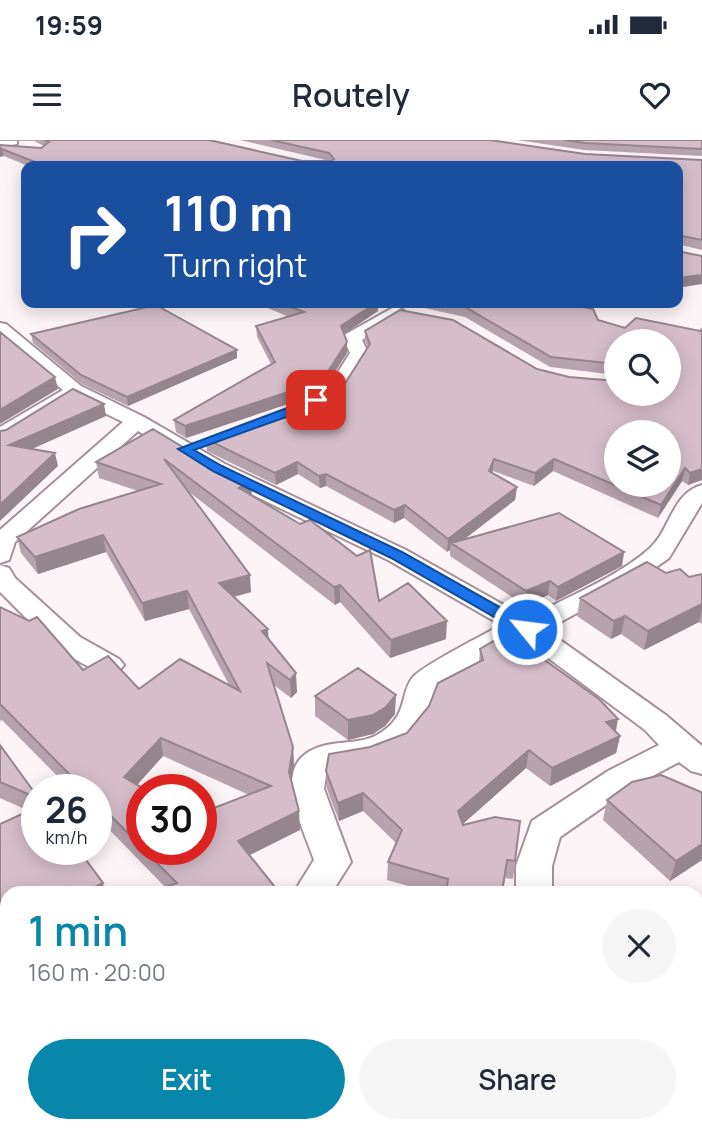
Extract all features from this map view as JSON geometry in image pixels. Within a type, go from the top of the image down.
[{"type":"street","points":[[0,146],[13,142]]},
{"type":"street","points":[[0,146],[28,149]]},
{"type":"street","points":[[283,414],[336,390],[359,353],[352,338],[402,312],[391,308]]},
{"type":"street","points":[[0,328],[74,390],[136,421],[217,469],[397,555],[524,627],[656,723],[691,755],[620,779],[544,830],[534,866],[534,886]]},
{"type":"street","points":[[0,436],[74,390]]},
{"type":"street","points":[[0,555],[3,540],[136,421]]},
{"type":"street","points":[[184,449],[209,440]]},
{"type":"street","points":[[316,886],[332,862],[307,789],[312,764],[321,757],[368,752],[398,740],[420,708],[425,682],[524,627],[633,572],[660,553],[694,496],[702,492]]},
{"type":"street","points":[[0,573],[4,582],[70,643],[109,666]]},
{"type":"building","points":[[45,140],[209,140],[302,161],[32,161],[0,149],[0,145],[41,148],[49,142]]},
{"type":"building","points":[[271,140],[490,140],[585,154],[702,160],[702,240],[683,236],[683,161],[331,161],[334,159],[329,153]]},
{"type":"building","points":[[564,140],[702,140],[702,149],[585,143]]},
{"type":"building","points":[[683,252],[702,256],[702,275],[683,277]]},
{"type":"building","points":[[143,308],[161,308],[237,350],[127,397],[81,375],[31,334]]},
{"type":"building","points":[[293,308],[368,308],[341,326],[347,342],[327,373],[288,392],[185,426],[174,420],[275,362],[256,326],[304,312]]},
{"type":"building","points":[[467,308],[588,308],[593,309],[598,320],[625,328],[636,318],[700,331],[702,329],[702,469],[690,473],[685,468],[681,474],[681,420],[604,420],[604,480],[554,459],[535,473],[494,459],[489,471],[517,487],[448,539],[405,505],[394,510],[326,474],[319,476],[297,462],[275,473],[206,439],[304,405],[344,385],[370,344],[365,331],[400,310],[453,320],[537,369],[569,377],[604,380],[604,406],[681,406],[681,329],[604,329],[604,363],[551,357]]},
{"type":"building","points":[[0,332],[55,377],[0,410]]},
{"type":"building","points":[[73,389],[104,404],[9,445],[55,453],[0,505],[0,431],[6,430]]},
{"type":"building","points":[[153,429],[206,461],[251,481],[239,488],[300,524],[310,520],[357,556],[370,550],[379,601],[408,583],[447,621],[391,640],[340,585],[334,587],[164,459],[250,575],[219,583],[268,629],[262,631],[296,673],[290,680],[267,663],[293,747],[289,772],[299,811],[238,841],[274,886],[168,886],[177,883],[159,865],[217,865],[217,807],[271,786],[161,738],[124,777],[126,831],[112,817],[112,774],[69,774],[0,704],[0,607],[29,621],[37,617],[83,670],[108,656],[139,689],[180,659],[240,691],[187,591],[142,603],[103,535],[35,557],[17,537],[79,509],[161,484],[96,462]]},
{"type":"building","points":[[642,497],[666,497],[661,505]]},
{"type":"building","points":[[559,513],[624,552],[558,587],[550,581],[526,591],[451,543]]},
{"type":"building","points":[[647,562],[666,573],[680,569],[689,577],[702,574],[702,604],[648,631],[625,616],[614,621],[580,598]]},
{"type":"building","points":[[507,633],[599,699],[618,719],[606,722],[620,736],[552,768],[529,750],[458,811],[463,825],[495,817],[520,821],[515,861],[507,860],[503,886],[447,886],[448,879],[388,862],[402,830],[363,793],[338,803],[326,771],[329,754],[370,747],[407,733],[429,706],[438,683],[483,660],[480,649]]},
{"type":"building","points":[[358,668],[396,695],[386,707],[373,715],[348,720],[315,696]]},
{"type":"building","points":[[0,745],[21,774],[21,791],[0,782]]},
{"type":"building","points":[[661,775],[702,794],[702,844],[676,861],[607,800],[632,782]]},
{"type":"building","points":[[21,814],[21,865],[90,865],[103,883],[97,886],[0,886],[0,824]]},
{"type":"route","points":[[316,400],[296,410],[184,449],[217,469],[397,555],[527,629]]}]
